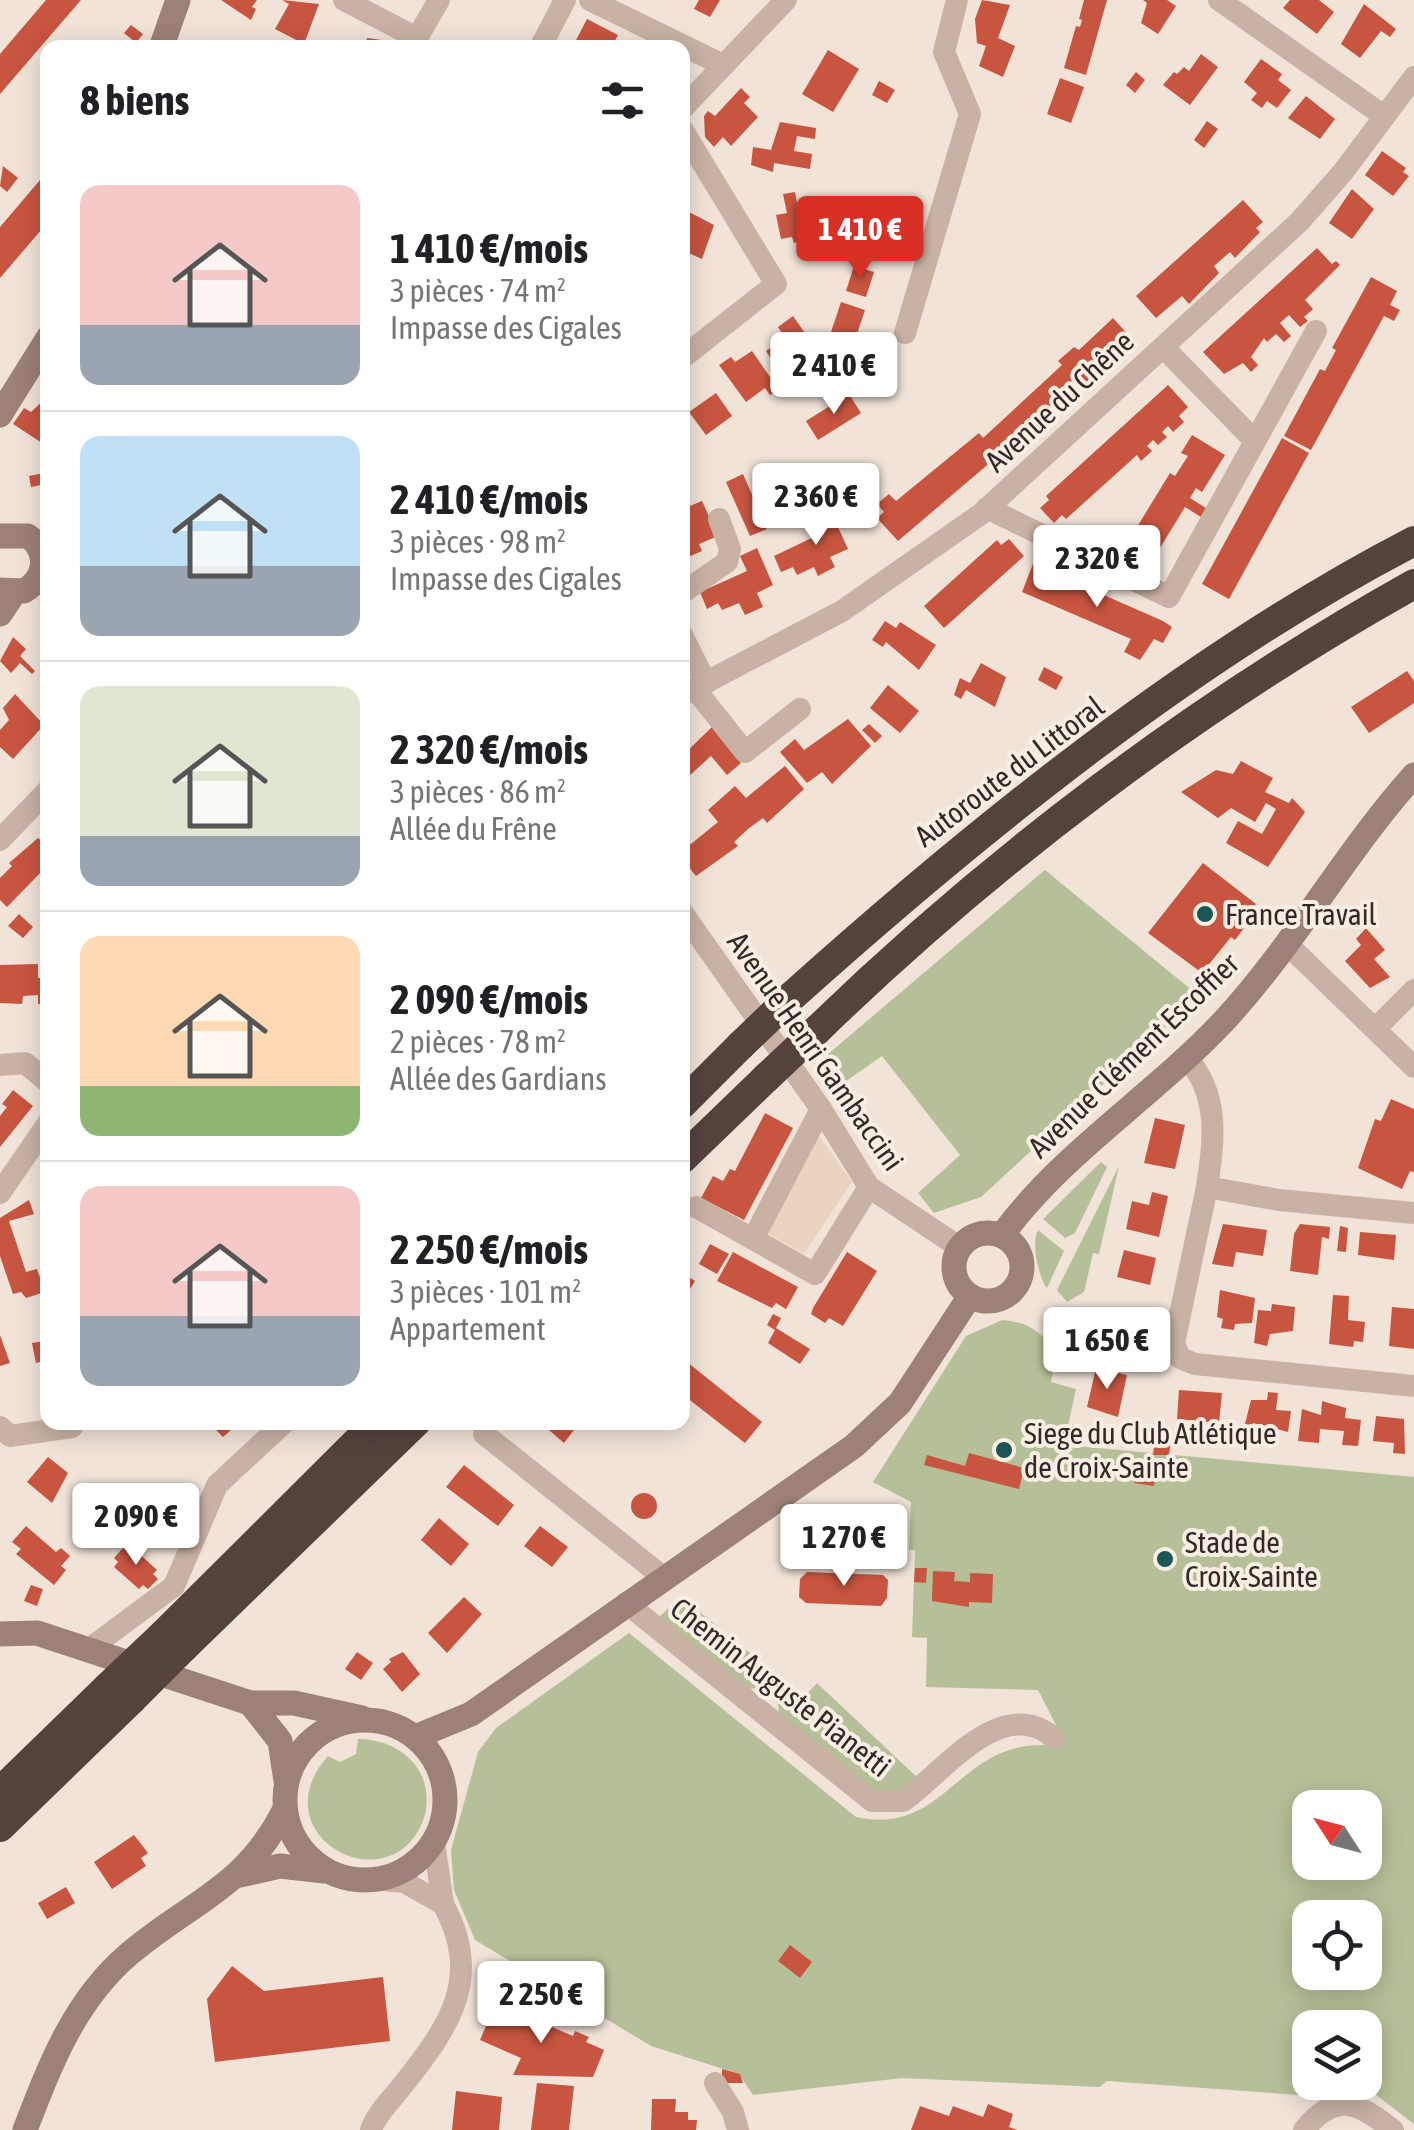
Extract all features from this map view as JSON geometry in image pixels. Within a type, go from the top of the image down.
[{"type":"highway","points":[[1320,596],[1414,529]]},
{"type":"highway","name":"Autoroute du Littoral","points":[[690,1096],[791,997],[926,879],[1093,747],[1320,596],[1414,541]]},
{"type":"highway","points":[[690,1151],[963,897],[1096,794],[1217,708],[1414,584]]},
{"type":"highway","points":[[174,1641],[370,1430]]},
{"type":"highway","points":[[0,1827],[119,1694],[407,1430]]},
{"type":"highway","points":[[0,1792],[119,1694]]},
{"type":"main road","points":[[164,40],[178,0]]},
{"type":"main road","points":[[0,415],[40,351]]},
{"type":"main road","points":[[0,536],[28,536],[40,547]]},
{"type":"main road","points":[[4,599],[24,591],[40,578]]},
{"type":"main road","name":"Avenue Clément Escoffier","points":[[1002,1235],[1037,1192],[1187,1058],[1289,946],[1414,775]]},
{"type":"main road","points":[[978,1234],[1002,1235],[1012,1242],[1022,1263],[1014,1289],[990,1301],[970,1296],[953,1268],[960,1246],[978,1234]]},
{"type":"main road","points":[[415,1737],[471,1714],[854,1446],[900,1402],[970,1296]]},
{"type":"main road","points":[[0,1634],[37,1633],[250,1703],[294,1704],[397,1726],[415,1737],[436,1762],[446,1802],[434,1842],[421,1859],[382,1880],[342,1878],[324,1871],[280,1866],[240,1875]]},
{"type":"main road","points":[[250,1703],[280,1742],[286,1782],[284,1810],[300,1850],[324,1871]]},
{"type":"main road","points":[[443,1779],[471,1714]]},
{"type":"main road","points":[[286,1782],[300,1752],[322,1732],[342,1722],[367,1719]]},
{"type":"main road","points":[[25,2130],[55,2054],[92,1994],[128,1954],[240,1875],[284,1810]]},
{"type":"street","points":[[344,0],[418,38],[439,0]]},
{"type":"street","points":[[544,40],[565,0]]},
{"type":"street","points":[[590,0],[672,40]]},
{"type":"street","points":[[690,100],[786,0]]},
{"type":"street","points":[[904,333],[970,114],[944,52],[958,0]]},
{"type":"street","points":[[1218,0],[1384,116]]},
{"type":"street","points":[[690,49],[723,65]]},
{"type":"street","name":"Avenue du Chêne","points":[[695,689],[842,610],[987,508],[1299,222],[1413,80]]},
{"type":"street","points":[[690,143],[776,284],[690,352]]},
{"type":"street","points":[[987,508],[1169,596],[1316,331]]},
{"type":"street","points":[[1163,346],[1255,441]]},
{"type":"street","points":[[690,587],[727,562],[730,549],[719,519]]},
{"type":"street","points":[[695,689],[745,752],[800,710]]},
{"type":"street","points":[[0,840],[40,798]]},
{"type":"street","name":"Avenue Henri Gambaccini","points":[[690,923],[821,1110],[869,1188],[960,1246]]},
{"type":"street","points":[[1289,946],[1414,1068]]},
{"type":"street","points":[[1376,1028],[1414,990]]},
{"type":"street","points":[[1187,1058],[1209,1092],[1214,1137],[1174,1343],[1180,1358],[1195,1364],[1414,1386]]},
{"type":"street","points":[[0,1065],[25,1063],[40,1075]]},
{"type":"street","points":[[753,1238],[821,1110]]},
{"type":"street","points":[[0,1193],[40,1135]]},
{"type":"street","points":[[1207,1187],[1279,1200],[1414,1213]]},
{"type":"street","points":[[696,1207],[815,1274],[869,1188]]},
{"type":"street","points":[[0,1427],[10,1436],[51,1430]]},
{"type":"street","points":[[89,1649],[174,1586],[217,1484],[276,1430]]},
{"type":"street","points":[[484,1434],[663,1577]]},
{"type":"street","name":"Chemin Auguste Pianetti","points":[[626,1603],[872,1801],[903,1802],[975,1741],[1004,1727],[1028,1723],[1054,1738]]},
{"type":"street","points":[[371,2130],[440,2040],[461,1982],[461,1947],[443,1904],[434,1842]]},
{"type":"street","points":[[382,1880],[404,1882],[443,1904]]},
{"type":"street","points":[[715,2083],[734,2112],[738,2130]]},
{"type":"street","points":[[1304,2130],[1322,2110],[1343,2104],[1364,2109],[1393,2130]]},
{"type":"green space","points":[[1045,870],[1199,996],[981,1197],[934,1213],[918,1193],[960,1155],[882,1056],[839,1086],[821,1060]]},
{"type":"green space","points":[[1101,1162],[1107,1167],[1075,1233],[1065,1238],[1043,1219]]},
{"type":"green space","points":[[1119,1166],[1099,1254],[1093,1253],[1084,1292],[1067,1302],[1057,1290]]},
{"type":"green space","points":[[1038,1230],[1064,1251],[1047,1288],[1036,1259]]},
{"type":"green space","points":[[1002,1320],[1027,1326],[1045,1340],[1056,1354],[1051,1382],[1076,1389],[1064,1445],[1414,1477],[1414,2124],[1382,2099],[1382,2010],[1292,2010],[1292,2094],[1107,2081],[1100,2087],[902,2078],[753,2095],[739,2074],[651,2046],[475,1940],[454,1890],[451,1850],[478,1752],[496,1728],[629,1633],[856,1817],[886,1819],[911,1814],[992,1757],[1017,1748],[1047,1745],[1059,1731],[1038,1690],[926,1687],[927,1638],[912,1637],[915,1550],[909,1550],[911,1502],[873,1482],[966,1336]]},
{"type":"green space","points":[[681,1597],[804,1697],[817,1683],[920,1780],[894,1794],[868,1788],[779,1718],[778,1703],[758,1687],[747,1690],[659,1617]]},
{"type":"green space","points":[[358,1739],[384,1743],[400,1751],[418,1769],[426,1788],[423,1821],[406,1846],[384,1858],[360,1859],[336,1850],[318,1834],[309,1811],[311,1785],[328,1756],[340,1762],[356,1754]]},
{"type":"shaded area","points":[[816,1132],[852,1182],[804,1254],[764,1231]]},
{"type":"building","points":[[46,0],[81,0],[47,40],[40,40],[40,48],[0,94],[0,54]]},
{"type":"building","points":[[221,0],[257,0],[252,7],[256,9],[251,20]]},
{"type":"building","points":[[282,0],[319,4],[306,40],[296,40],[275,29],[289,4]]},
{"type":"building","points":[[699,0],[720,0],[710,17],[694,9]]},
{"type":"building","points":[[982,0],[1010,5],[998,38],[1015,46],[1003,77],[979,66],[986,46],[977,43],[975,19]]},
{"type":"building","points":[[1084,0],[1107,0],[1086,75],[1064,68],[1076,26],[1080,27]]},
{"type":"building","points":[[1143,0],[1167,0],[1176,6],[1158,34],[1141,23],[1147,3]]},
{"type":"building","points":[[1290,0],[1319,0],[1334,12],[1317,34],[1283,8]]},
{"type":"building","points":[[1364,4],[1396,29],[1390,37],[1381,31],[1360,58],[1341,44]]},
{"type":"building","points":[[587,19],[618,35],[615,40],[576,40]]},
{"type":"building","points":[[131,25],[143,34],[132,40],[124,33]]},
{"type":"building","points":[[828,50],[859,69],[833,112],[802,94]]},
{"type":"building","points":[[1201,54],[1218,67],[1190,105],[1163,85],[1174,72],[1177,74],[1184,67],[1189,71]]},
{"type":"building","points":[[1261,59],[1282,74],[1278,80],[1291,90],[1277,108],[1267,101],[1262,108],[1251,100],[1257,93],[1244,82]]},
{"type":"building","points":[[1136,72],[1145,80],[1135,93],[1126,85]]},
{"type":"building","points":[[1060,78],[1084,87],[1071,123],[1047,114]]},
{"type":"building","points":[[879,81],[895,90],[887,103],[872,95]]},
{"type":"building","points":[[741,88],[750,97],[744,103],[758,117],[731,146],[723,137],[714,147],[705,137],[704,116],[708,111],[715,116]]},
{"type":"building","points":[[1306,96],[1335,119],[1320,139],[1288,118]]},
{"type":"building","points":[[1207,121],[1218,129],[1204,148],[1194,140]]},
{"type":"building","points":[[780,122],[816,128],[815,139],[797,136],[794,151],[812,154],[810,169],[774,163],[773,172],[751,165],[753,147],[771,150]]},
{"type":"building","points":[[1382,151],[1406,168],[1403,172],[1409,176],[1393,196],[1365,175]]},
{"type":"building","points":[[3,166],[18,178],[7,192],[0,186]]},
{"type":"building","points":[[40,180],[40,231],[0,278],[0,227]]},
{"type":"building","points":[[1352,189],[1374,209],[1352,239],[1329,223]]},
{"type":"building","points":[[795,192],[797,203],[816,200],[819,234],[794,243],[792,237],[781,239],[776,215],[787,213],[783,194]]},
{"type":"building","points":[[1243,200],[1263,222],[1256,228],[1260,232],[1235,258],[1230,252],[1214,266],[1219,273],[1189,304],[1182,296],[1156,318],[1136,296]]},
{"type":"building","points":[[690,213],[714,225],[702,259],[690,254]]},
{"type":"building","points":[[1317,248],[1332,264],[1336,261],[1340,265],[1305,300],[1313,309],[1304,317],[1308,321],[1300,327],[1289,315],[1280,323],[1291,336],[1284,342],[1276,334],[1267,342],[1264,338],[1251,357],[1258,365],[1251,372],[1243,363],[1224,374],[1203,352]]},
{"type":"building","points":[[854,266],[874,272],[866,297],[846,291]]},
{"type":"building","points":[[1371,277],[1397,291],[1390,305],[1400,310],[1394,321],[1384,316],[1311,450],[1284,436],[1320,369],[1325,371],[1336,350],[1332,348]]},
{"type":"building","points":[[841,302],[865,310],[852,349],[828,341]]},
{"type":"building","points":[[793,316],[826,363],[800,382],[784,361],[776,366],[766,351],[785,338],[778,327]]},
{"type":"building","points":[[1113,318],[1133,340],[1004,460],[999,455],[898,541],[877,518],[884,512],[877,504],[889,494],[896,501],[979,433],[983,438],[1062,365],[1058,361],[1074,347],[1079,350]]},
{"type":"building","points":[[752,351],[779,390],[770,395],[765,388],[746,402],[719,365],[731,357],[735,362]]},
{"type":"building","points":[[1168,385],[1188,407],[1179,416],[1184,422],[1173,432],[1168,426],[1162,432],[1167,437],[1158,445],[1153,440],[1147,446],[1152,451],[1141,461],[1137,455],[1066,519],[1062,515],[1054,523],[1040,508],[1049,500],[1046,496]]},
{"type":"building","points":[[716,393],[732,416],[706,435],[690,411]]},
{"type":"building","points":[[849,394],[861,413],[818,440],[806,421]]},
{"type":"building","points":[[40,404],[40,442],[13,424],[24,408],[31,412]]},
{"type":"building","points":[[1192,435],[1225,455],[1202,492],[1196,488],[1190,498],[1206,508],[1201,517],[1185,507],[1152,561],[1126,545],[1170,473],[1175,476],[1188,456],[1181,453]]},
{"type":"building","points":[[1282,438],[1309,453],[1229,599],[1202,584]]},
{"type":"building","points":[[786,465],[794,483],[816,473],[823,491],[796,503],[788,485],[765,496],[757,478]]},
{"type":"building","points":[[40,474],[40,485],[31,487],[29,476]]},
{"type":"building","points":[[743,474],[767,529],[750,536],[726,482]]},
{"type":"building","points":[[702,501],[718,536],[699,544],[702,551],[690,556],[690,506]]},
{"type":"building","points":[[840,511],[845,521],[837,525],[848,549],[830,557],[835,567],[818,576],[814,567],[797,575],[793,567],[781,572],[774,556],[820,534],[814,522]]},
{"type":"building","points":[[1009,539],[1024,556],[944,628],[924,606],[997,540],[1001,545]]},
{"type":"building","points":[[757,548],[773,585],[757,593],[763,607],[745,615],[739,603],[722,610],[718,603],[707,609],[700,592],[747,571],[740,556]]},
{"type":"building","points":[[1033,564],[1172,627],[1163,643],[1154,639],[1140,660],[1124,652],[1131,639],[1022,592]]},
{"type":"building","points":[[885,621],[896,628],[900,622],[936,645],[919,670],[886,642],[883,647],[872,640]]},
{"type":"building","points":[[13,637],[26,649],[20,656],[35,671],[32,674],[20,663],[11,673],[0,661]]},
{"type":"building","points":[[981,663],[1006,677],[995,707],[966,690],[961,699],[954,695],[960,678],[970,683]]},
{"type":"building","points":[[1044,667],[1063,677],[1056,690],[1038,680]]},
{"type":"building","points":[[1407,671],[1414,681],[1414,703],[1369,733],[1351,707]]},
{"type":"building","points":[[888,685],[919,711],[900,733],[870,708]]},
{"type":"building","points":[[15,694],[40,721],[40,729],[13,759],[0,747],[0,730],[9,720],[3,708]]},
{"type":"building","points":[[848,719],[871,746],[832,784],[822,772],[807,783],[780,752],[795,739],[804,750]]},
{"type":"building","points":[[869,724],[882,736],[875,743],[862,730]]},
{"type":"building","points":[[712,727],[741,763],[727,775],[711,756],[690,775],[690,748]]},
{"type":"building","points":[[1241,761],[1273,778],[1265,792],[1289,803],[1292,798],[1305,812],[1268,867],[1226,843],[1238,821],[1262,834],[1276,809],[1266,803],[1255,822],[1231,808],[1218,818],[1181,792],[1216,770],[1233,774]]},
{"type":"building","points":[[785,766],[804,789],[767,823],[763,818],[748,829],[734,842],[738,846],[696,876],[690,869],[690,843],[718,822],[708,810],[735,786],[746,798]]},
{"type":"building","points":[[40,840],[40,873],[7,907],[0,900],[0,878],[12,866],[9,863]]},
{"type":"building","name":"France Travail","points":[[1203,863],[1256,904],[1240,925],[1244,928],[1235,940],[1231,937],[1202,973],[1148,933]]},
{"type":"building","points":[[19,914],[33,927],[23,938],[8,926]]},
{"type":"building","points":[[1366,928],[1385,950],[1374,959],[1390,977],[1370,988],[1345,961],[1361,945],[1356,939]]},
{"type":"building","points":[[38,964],[40,1004],[38,995],[23,996],[22,1004],[0,1003],[0,965]]},
{"type":"building","points":[[13,1090],[33,1106],[0,1147],[0,1116],[7,1107],[2,1104]]},
{"type":"building","points":[[1391,1099],[1414,1109],[1414,1172],[1410,1171],[1402,1189],[1358,1168],[1375,1119],[1381,1121]]},
{"type":"building","points":[[765,1113],[793,1128],[744,1220],[701,1198],[713,1176],[723,1181],[730,1169],[735,1171]]},
{"type":"building","points":[[1155,1118],[1185,1125],[1175,1169],[1144,1163]]},
{"type":"building","points":[[1152,1192],[1168,1196],[1159,1237],[1126,1229],[1132,1201],[1149,1205]]},
{"type":"building","points":[[29,1200],[34,1214],[9,1221],[26,1272],[37,1269],[40,1294],[26,1298],[21,1292],[13,1294],[0,1256],[0,1218]]},
{"type":"building","points":[[1223,1224],[1267,1230],[1263,1256],[1236,1252],[1233,1267],[1212,1264]]},
{"type":"building","points":[[1300,1224],[1330,1227],[1329,1239],[1322,1237],[1318,1275],[1290,1271],[1294,1234]]},
{"type":"building","points":[[1340,1226],[1348,1228],[1346,1252],[1337,1251]]},
{"type":"building","points":[[1360,1232],[1396,1235],[1394,1260],[1358,1255]]},
{"type":"building","points":[[710,1244],[729,1254],[717,1274],[699,1264]]},
{"type":"building","points":[[1124,1250],[1156,1258],[1150,1285],[1117,1277]]},
{"type":"building","points":[[733,1252],[798,1287],[786,1309],[776,1303],[772,1308],[717,1281]]},
{"type":"building","points":[[847,1252],[877,1271],[843,1326],[829,1318],[825,1323],[811,1314]]},
{"type":"building","points":[[1220,1290],[1255,1298],[1252,1323],[1235,1324],[1234,1330],[1221,1328],[1223,1319],[1217,1317]]},
{"type":"building","points":[[1333,1295],[1349,1296],[1348,1320],[1365,1322],[1363,1342],[1354,1341],[1353,1347],[1329,1344]]},
{"type":"building","points":[[1272,1304],[1295,1307],[1293,1331],[1270,1334],[1267,1346],[1254,1343],[1258,1310],[1271,1311]]},
{"type":"building","points":[[1392,1307],[1414,1309],[1414,1349],[1389,1346]]},
{"type":"building","points":[[773,1314],[781,1318],[776,1328],[810,1349],[800,1364],[768,1343],[775,1330],[767,1325]]},
{"type":"building","points":[[1128,1316],[1141,1318],[1129,1349],[1102,1342],[1107,1318],[1127,1322]]},
{"type":"building","points":[[0,1335],[10,1363],[0,1366]]},
{"type":"building","points":[[40,1342],[40,1362],[36,1363],[32,1343]]},
{"type":"building","points":[[690,1364],[762,1422],[745,1443],[690,1400]]},
{"type":"building","points":[[1096,1368],[1127,1375],[1118,1417],[1087,1407]]},
{"type":"building","points":[[1179,1390],[1222,1393],[1219,1423],[1177,1419]]},
{"type":"building","points":[[1268,1392],[1278,1393],[1276,1410],[1291,1411],[1288,1432],[1253,1423],[1250,1441],[1241,1440],[1251,1400],[1267,1400]]},
{"type":"building","points":[[1322,1401],[1346,1408],[1345,1418],[1361,1420],[1358,1446],[1342,1445],[1344,1431],[1320,1429],[1319,1443],[1298,1441],[1302,1409],[1321,1415]]},
{"type":"building","points":[[1376,1416],[1404,1419],[1405,1454],[1393,1453],[1394,1443],[1373,1441]]},
{"type":"building","points":[[549,1430],[574,1430],[564,1443]]},
{"type":"building","points":[[1155,1438],[1171,1440],[1169,1455],[1153,1455]]},
{"type":"building","points":[[969,1453],[1024,1468],[1019,1489],[924,1465],[927,1455],[965,1466]]},
{"type":"building","points":[[48,1457],[68,1473],[52,1503],[27,1482]]},
{"type":"building","points":[[464,1465],[514,1505],[498,1526],[446,1487]]},
{"type":"building","points":[[1137,1466],[1157,1469],[1154,1486],[1134,1483]]},
{"type":"building","points":[[644,1493],[653,1497],[657,1506],[653,1515],[644,1519],[635,1515],[631,1506],[635,1497]]},
{"type":"building","points":[[871,1504],[889,1506],[893,1512],[891,1550],[885,1555],[868,1554],[862,1548],[863,1512]]},
{"type":"building","points":[[439,1518],[469,1544],[451,1566],[421,1540]]},
{"type":"building","points":[[26,1526],[56,1552],[61,1548],[70,1556],[61,1566],[66,1570],[54,1585],[16,1554],[21,1549],[12,1542]]},
{"type":"building","points":[[540,1526],[568,1547],[552,1567],[524,1546]]},
{"type":"building","points":[[132,1547],[157,1570],[153,1574],[158,1579],[148,1589],[143,1585],[139,1589],[114,1567],[118,1562],[114,1558],[123,1548],[128,1551]]},
{"type":"building","points":[[915,1568],[927,1568],[926,1583],[914,1582]]},
{"type":"building","points":[[933,1571],[955,1572],[954,1581],[970,1582],[970,1573],[993,1574],[992,1603],[969,1602],[969,1607],[932,1601]]},
{"type":"building","points":[[807,1572],[883,1575],[888,1580],[887,1598],[881,1606],[806,1603],[799,1597],[800,1579]]},
{"type":"building","points":[[31,1585],[43,1589],[37,1606],[24,1601]]},
{"type":"building","points":[[464,1597],[482,1614],[447,1653],[428,1633]]},
{"type":"building","points":[[357,1652],[373,1663],[361,1680],[345,1669]]},
{"type":"building","points":[[403,1652],[420,1674],[402,1692],[383,1669],[391,1662],[389,1659]]},
{"type":"building","points":[[134,1835],[148,1853],[141,1858],[146,1866],[112,1889],[94,1862]]},
{"type":"building","points":[[66,1887],[75,1903],[47,1919],[38,1903]]},
{"type":"building","points":[[790,1945],[812,1962],[800,1978],[778,1961]]},
{"type":"building","points":[[232,1966],[264,1991],[383,1977],[390,2041],[215,2062],[207,1999]]},
{"type":"building","points":[[496,2003],[573,2036],[575,2031],[589,2037],[586,2042],[604,2050],[593,2077],[513,2075],[521,2058],[480,2040]]},
{"type":"building","points":[[722,2069],[740,2074],[743,2083],[722,2083]]},
{"type":"building","points":[[537,2083],[574,2086],[569,2130],[531,2130]]},
{"type":"building","points":[[456,2091],[502,2097],[499,2130],[452,2130]]},
{"type":"building","points":[[652,2099],[676,2099],[675,2112],[688,2112],[688,2120],[697,2120],[696,2130],[651,2130]]},
{"type":"building","points":[[988,2104],[1013,2114],[1009,2127],[1017,2130],[911,2130],[920,2106],[949,2116],[953,2106],[983,2117]]},
{"type":"place","name":"France Travail","points":[[1205,914]]},
{"type":"place","name":"Siege du Club Atlétique de Croix-Sainte","points":[[1004,1450]]},
{"type":"place","name":"Stade de Croix-Sainte","points":[[1165,1559]]}]
